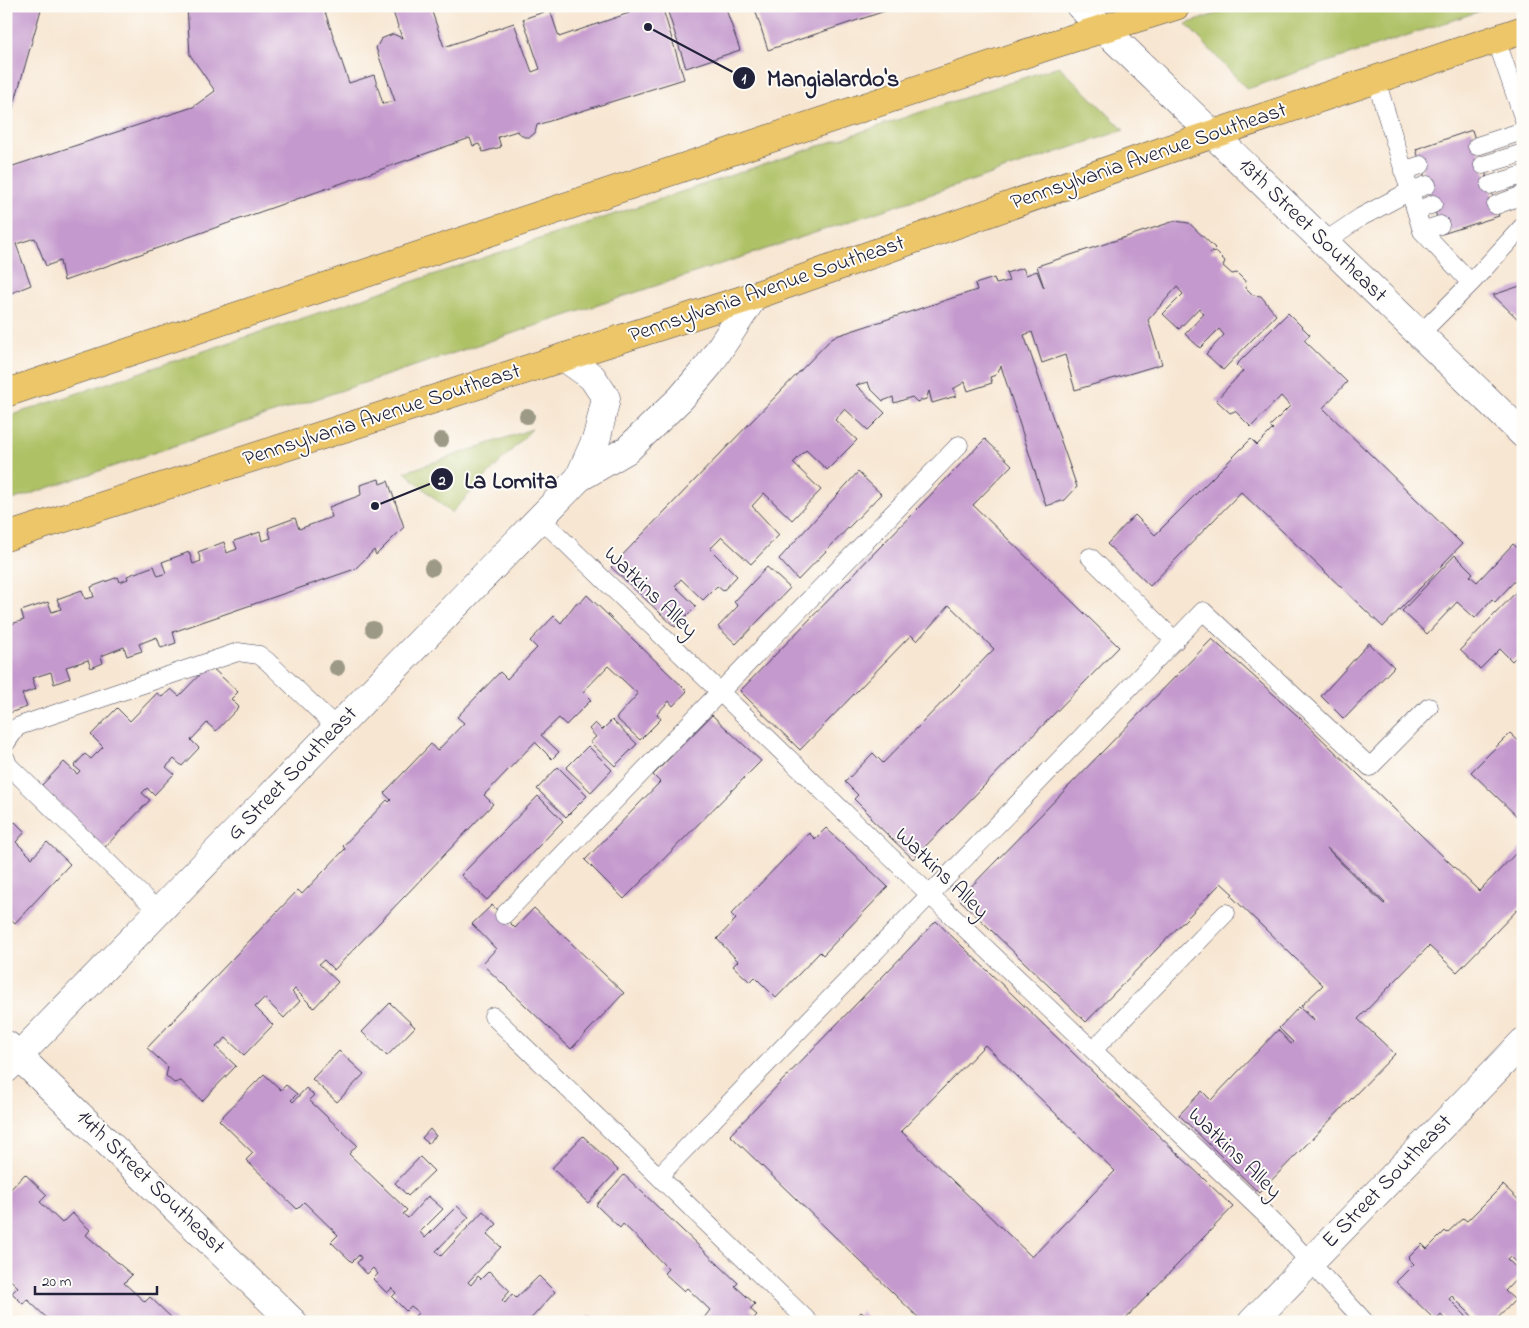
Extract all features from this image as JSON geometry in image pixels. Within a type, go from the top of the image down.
[{"type":"main road","points":[[6,392],[1101,17],[1176,6]]},
{"type":"main road","name":"Pennsylvania Avenue Southeast","points":[[6,536],[754,296],[1213,134],[1523,30]]},
{"type":"street","name":"13th Street Southeast","points":[[1080,6],[1101,17],[1213,134],[1523,434]]},
{"type":"street","name":"G Street Southeast","points":[[11,1057],[159,912],[580,478],[627,450],[681,398],[709,366],[754,296]]},
{"type":"street","name":"G Street Southeast","points":[[564,358],[592,377],[606,398],[597,437],[580,478]]},
{"type":"street","name":"E Street Southeast","points":[[1252,1322],[1523,1042]]},
{"type":"street","name":"14th Street Southeast","points":[[11,1057],[293,1322]]},
{"type":"lane","points":[[1496,39],[1523,117]]},
{"type":"lane","points":[[1376,80],[1422,231],[1471,283]]},
{"type":"lane","points":[[1477,146],[1523,131]]},
{"type":"lane","points":[[1483,165],[1523,153]]},
{"type":"lane","points":[[1403,171],[1421,165]]},
{"type":"lane","points":[[1490,185],[1523,175]]},
{"type":"lane","points":[[1324,242],[1361,217],[1410,191],[1427,185]]},
{"type":"lane","points":[[1496,205],[1523,196]]},
{"type":"lane","points":[[1416,211],[1433,204]]},
{"type":"lane","points":[[1422,231],[1440,225]]},
{"type":"lane","points":[[1420,334],[1471,283],[1523,226]]},
{"type":"lane","points":[[504,915],[959,445]]},
{"type":"lane","name":"Watkins Alley","points":[[540,518],[930,895],[1271,1220],[1364,1322]]},
{"type":"lane","points":[[1090,557],[1175,641]]},
{"type":"lane","points":[[659,1176],[1204,611],[1370,767],[1429,707]]},
{"type":"lane","points":[[6,743],[17,727],[22,725],[238,652],[259,655],[267,661],[336,728]]},
{"type":"lane","points":[[6,760],[8,765],[159,912]]},
{"type":"lane","points":[[1093,1050],[1226,913]]},
{"type":"lane","points":[[493,1016],[809,1322]]},
{"type":"green space","points":[[1239,6],[1495,6],[1247,89],[1186,24]]},
{"type":"green space","points":[[1059,66],[1124,130],[6,502],[6,417]]},
{"type":"green space","points":[[532,429],[451,513],[405,472]]},
{"type":"building","points":[[6,6],[42,6],[7,129],[6,129]]},
{"type":"building","points":[[187,6],[323,6],[349,83],[374,75],[383,104],[395,101],[376,48],[381,39],[393,34],[402,38],[391,6],[430,6],[444,47],[514,23],[532,72],[540,69],[523,19],[550,10],[559,37],[629,13],[627,6],[662,6],[684,79],[537,125],[535,133],[530,137],[524,137],[517,131],[498,137],[501,147],[483,152],[479,144],[473,146],[470,138],[64,281],[60,261],[46,266],[35,238],[16,244],[31,285],[6,295],[6,160],[13,166],[193,107],[215,91],[190,55]]},
{"type":"building","points":[[666,6],[725,6],[740,50],[686,68]]},
{"type":"building","points":[[754,6],[897,6],[897,7],[768,50]]},
{"type":"building","points":[[1472,130],[1499,216],[1442,234],[1416,149]]},
{"type":"building","points":[[1175,221],[1189,223],[1215,248],[1210,253],[1216,252],[1225,261],[1223,266],[1232,274],[1237,273],[1245,281],[1246,288],[1253,295],[1261,296],[1276,315],[1223,370],[1206,354],[1224,335],[1219,329],[1200,348],[1185,334],[1204,314],[1199,308],[1179,329],[1163,314],[1183,294],[1177,287],[1148,320],[1162,364],[1075,390],[1065,355],[1042,363],[1032,332],[1024,335],[1077,487],[1065,500],[1046,506],[1001,366],[996,375],[990,377],[992,383],[968,391],[965,382],[953,389],[956,396],[932,403],[929,391],[926,399],[917,402],[912,397],[894,403],[893,397],[883,401],[870,388],[868,382],[856,385],[885,413],[868,430],[845,409],[835,420],[857,440],[827,470],[806,450],[793,463],[821,490],[792,520],[764,493],[752,506],[779,535],[751,564],[722,537],[710,549],[737,576],[723,591],[717,586],[703,600],[681,579],[675,586],[696,606],[675,627],[611,567],[833,337],[977,290],[975,284],[994,278],[996,284],[1009,281],[1006,273],[1023,268],[1026,275],[1037,271],[1044,288],[1037,266]]},
{"type":"building","points":[[1523,285],[1523,324],[1493,295]]},
{"type":"building","points":[[1288,313],[1310,335],[1304,340],[1347,382],[1323,408],[1462,544],[1383,627],[1241,492],[1150,586],[1107,544],[1135,515],[1155,535],[1251,439],[1257,445],[1273,429],[1270,426],[1290,406],[1281,396],[1251,427],[1235,411],[1230,413],[1216,400],[1243,371],[1236,365]]},
{"type":"building","points":[[985,439],[1012,465],[973,505],[1119,647],[913,859],[870,818],[871,816],[854,799],[858,795],[845,782],[873,753],[883,763],[994,649],[949,605],[917,641],[911,635],[800,750],[740,691]]},
{"type":"building","points":[[858,472],[881,494],[798,580],[779,559]]},
{"type":"building","points":[[379,479],[380,484],[388,481],[404,527],[376,555],[374,550],[355,569],[173,632],[176,643],[161,648],[157,637],[139,644],[142,651],[127,656],[124,647],[101,656],[103,663],[91,668],[88,660],[66,667],[70,678],[54,684],[51,672],[32,678],[36,689],[22,694],[27,707],[6,714],[6,611],[11,624],[24,620],[21,611],[48,602],[52,612],[61,609],[57,599],[82,590],[85,599],[94,597],[91,587],[118,577],[120,582],[128,579],[127,576],[154,566],[158,576],[166,573],[162,562],[189,552],[193,564],[201,561],[198,552],[224,542],[227,553],[237,549],[234,541],[260,532],[262,541],[271,538],[268,528],[295,518],[299,529],[332,517],[329,507],[361,495],[360,485]]},
{"type":"building","points":[[1513,544],[1523,553],[1523,572],[1495,602],[1492,599],[1475,618],[1457,602],[1427,634],[1402,611],[1455,555],[1473,573],[1470,576],[1477,582]]},
{"type":"building","points":[[767,567],[790,588],[736,644],[718,627],[738,606],[734,602]]},
{"type":"building","points":[[1523,585],[1523,650],[1512,661],[1500,649],[1480,669],[1460,650]]},
{"type":"building","points":[[587,595],[687,691],[673,706],[669,701],[657,714],[661,719],[640,740],[616,718],[638,694],[608,666],[583,692],[591,700],[566,725],[559,718],[541,735],[559,752],[552,759],[535,742],[484,795],[493,804],[334,970],[324,960],[319,964],[338,982],[314,1008],[295,989],[292,992],[300,1001],[284,1018],[264,998],[255,1007],[273,1025],[244,1055],[226,1038],[216,1047],[236,1066],[202,1101],[181,1081],[174,1083],[166,1076],[168,1067],[147,1048],[298,890],[302,894],[345,849],[343,846],[387,800],[389,802],[391,800],[384,793],[431,744],[437,751],[464,723],[457,717],[500,672],[507,679],[537,648],[530,641],[554,616],[561,623],[576,603],[581,602]]},
{"type":"building","points":[[1212,639],[1299,717],[1479,891],[1523,846],[1523,904],[1457,972],[1429,946],[1358,1019],[1395,1054],[1259,1193],[1179,1115],[1202,1091],[1211,1100],[1278,1030],[1291,1044],[1293,1042],[1279,1028],[1299,1007],[1313,1020],[1301,1006],[1323,985],[1231,896],[1233,894],[1221,883],[1086,1022],[959,899]],"holes":[[[1327,848],[1385,903],[1384,904]]]},
{"type":"building","points":[[1369,643],[1394,667],[1344,719],[1321,696]]},
{"type":"building","points":[[209,665],[238,692],[231,699],[239,707],[216,731],[207,723],[191,740],[199,748],[182,766],[174,759],[166,767],[174,774],[154,795],[147,788],[142,793],[150,800],[104,848],[41,786],[64,762],[77,774],[80,771],[74,766],[85,754],[91,759],[103,747],[91,735],[117,708],[130,721],[157,693],[162,697],[171,689],[179,696]]},
{"type":"building","points":[[712,715],[761,761],[624,899],[585,860],[660,782],[653,775]]},
{"type":"building","points":[[612,720],[637,744],[615,766],[590,742],[596,737],[589,729],[595,723],[602,730]]},
{"type":"building","points":[[1510,733],[1523,745],[1523,822],[1471,772]]},
{"type":"building","points":[[588,746],[612,770],[591,792],[566,768]]},
{"type":"building","points":[[558,767],[587,796],[566,817],[537,789]]},
{"type":"building","points":[[538,796],[563,821],[487,900],[461,875]]},
{"type":"building","points":[[15,822],[25,832],[16,842],[32,858],[47,842],[70,864],[15,923],[8,916],[6,918],[6,831]]},
{"type":"building","points":[[826,828],[888,887],[823,955],[820,952],[776,998],[755,977],[750,982],[733,966],[738,961],[717,939],[736,919],[731,914],[809,833],[815,839]]},
{"type":"building","points":[[492,905],[515,928],[534,908],[624,993],[571,1049],[482,964],[496,949],[472,924]]},
{"type":"building","points":[[936,921],[1233,1207],[1122,1322],[923,1322],[730,1135]],"holes":[[[985,1045],[1115,1171],[1032,1257],[901,1131]]]},
{"type":"building","points":[[390,1003],[415,1027],[387,1056],[362,1032]]},
{"type":"building","points":[[339,1051],[364,1074],[337,1102],[312,1079]]},
{"type":"building","points":[[264,1074],[281,1090],[286,1085],[297,1094],[291,1100],[293,1102],[306,1088],[314,1095],[309,1100],[357,1145],[349,1154],[407,1210],[403,1214],[408,1218],[428,1196],[443,1209],[420,1232],[425,1238],[457,1206],[469,1217],[436,1251],[441,1256],[483,1211],[497,1224],[487,1234],[501,1247],[468,1282],[471,1285],[478,1276],[481,1279],[489,1271],[510,1291],[502,1300],[505,1303],[512,1294],[516,1298],[539,1276],[555,1292],[528,1322],[417,1322],[413,1318],[418,1313],[415,1309],[411,1306],[406,1311],[392,1297],[396,1293],[392,1288],[387,1293],[373,1279],[378,1274],[373,1268],[367,1274],[357,1263],[361,1258],[359,1255],[352,1262],[331,1242],[338,1235],[304,1202],[297,1209],[246,1160],[253,1153],[219,1120]]},
{"type":"building","points":[[430,1129],[436,1136],[428,1143],[422,1138]]},
{"type":"building","points":[[583,1136],[618,1170],[588,1203],[552,1168]]},
{"type":"building","points":[[420,1157],[434,1171],[408,1196],[395,1183]]},
{"type":"building","points":[[25,1174],[47,1195],[40,1202],[62,1223],[72,1213],[90,1230],[86,1235],[132,1275],[124,1283],[145,1302],[150,1297],[176,1322],[51,1322],[27,1299],[23,1304],[12,1293],[18,1287],[6,1276],[6,1194]]},
{"type":"building","points":[[624,1175],[738,1283],[735,1286],[755,1304],[750,1309],[757,1315],[750,1322],[740,1320],[708,1322],[704,1318],[710,1310],[687,1288],[684,1291],[664,1273],[668,1269],[623,1224],[620,1228],[596,1205]]},
{"type":"building","points":[[1503,1185],[1523,1204],[1523,1268],[1510,1256],[1507,1259],[1522,1273],[1505,1291],[1515,1300],[1494,1322],[1478,1322],[1452,1296],[1449,1299],[1466,1316],[1465,1318],[1468,1322],[1447,1322],[1441,1315],[1436,1321],[1396,1282],[1414,1264],[1408,1258],[1422,1244],[1427,1249],[1445,1231],[1447,1233],[1463,1218],[1467,1221]]},
{"type":"building","points":[[861,1312],[874,1322],[853,1322]]},
{"type":"building","points":[[591,1315],[596,1322],[584,1322]]},
{"type":"place","name":"Mangialardo's","points":[[648,27]]},
{"type":"place","name":"La Lomita","points":[[375,506]]}]
